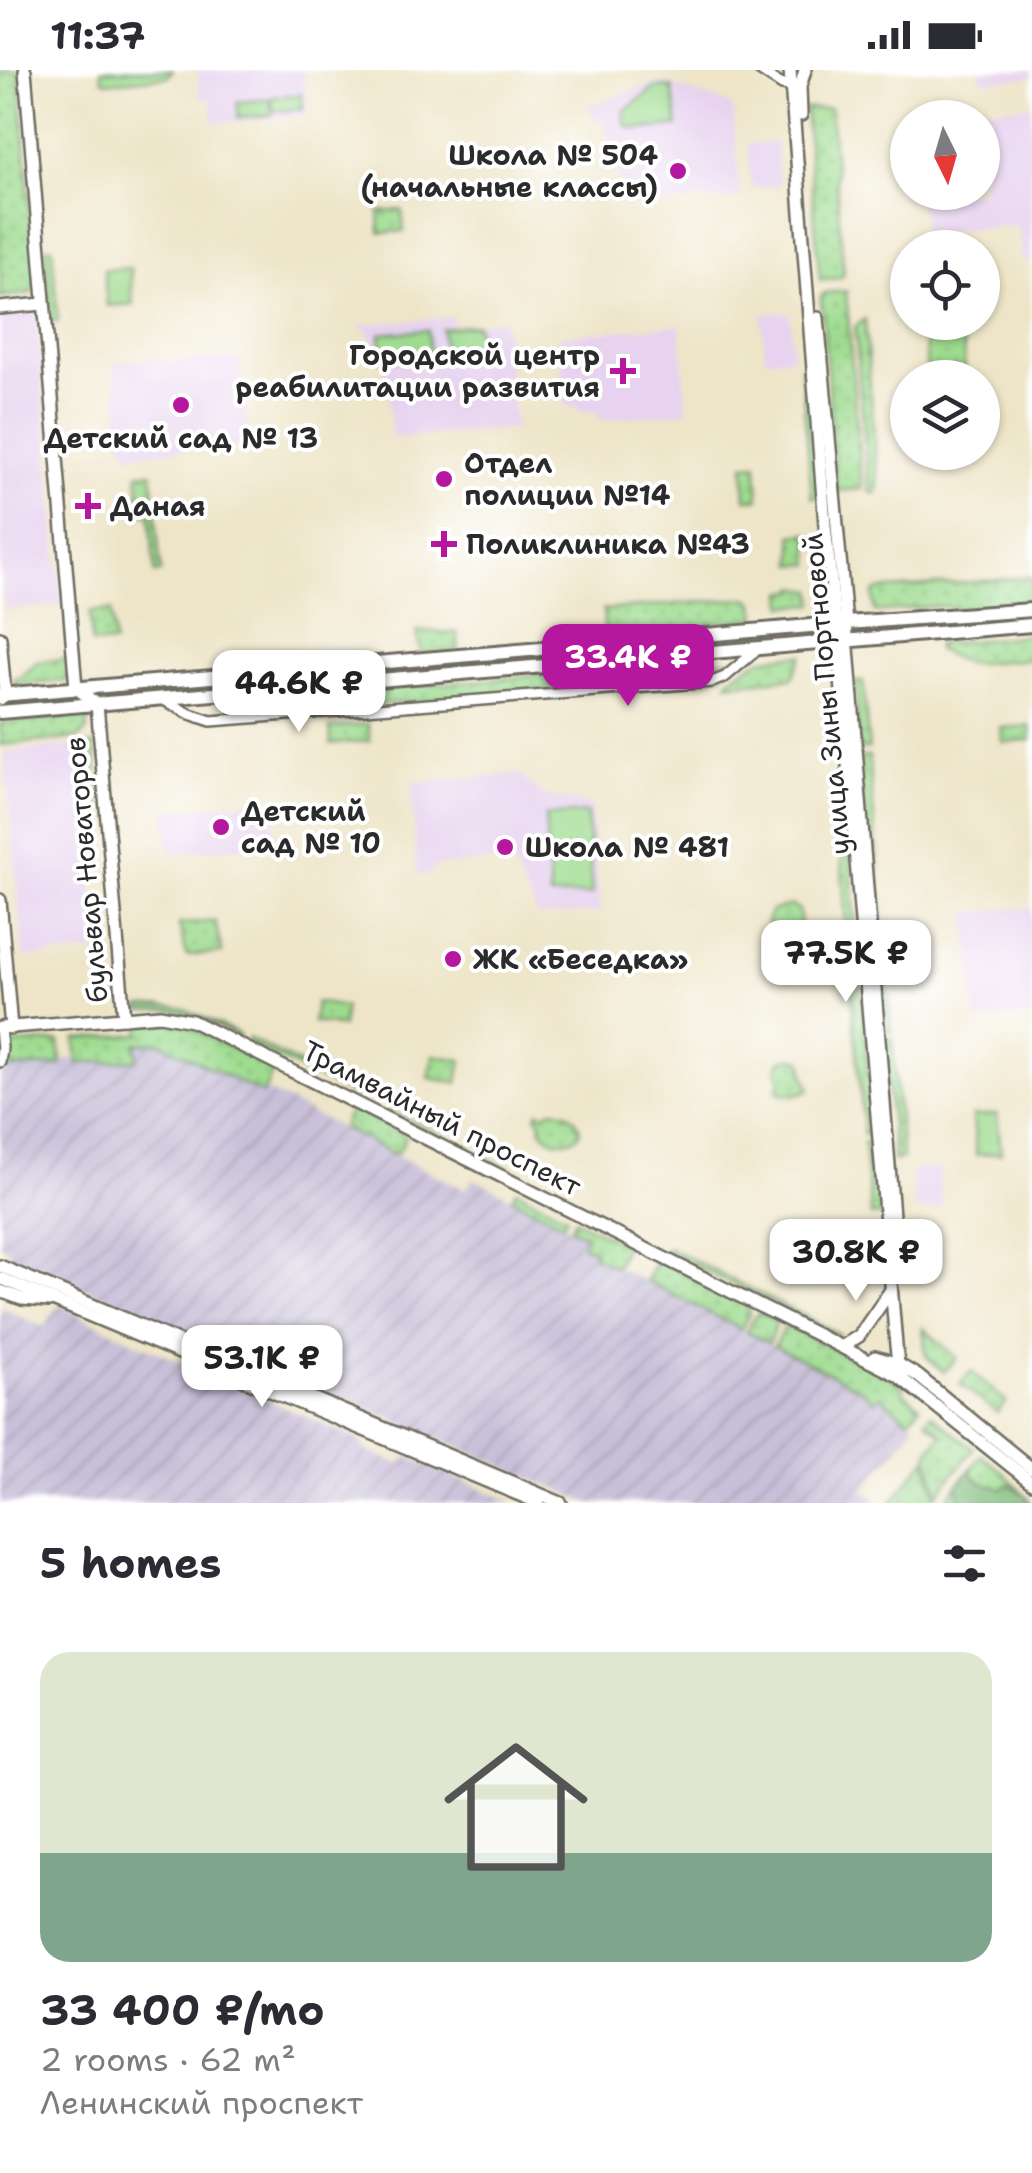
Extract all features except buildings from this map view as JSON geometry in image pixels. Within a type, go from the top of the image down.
[{"type":"main road","points":[[25,70],[78,705]]},
{"type":"main road","name":"улица Зины Портновой","points":[[790,70],[800,107],[892,1289],[902,1370]]},
{"type":"main road","name":"улица Зины Портновой","points":[[795,87],[805,70]]},
{"type":"main road","points":[[0,308],[43,304]]},
{"type":"main road","points":[[2,702],[76,688],[1032,610]]},
{"type":"main road","points":[[2,702],[97,704],[1032,625]]},
{"type":"main road","points":[[0,638],[2,702]]},
{"type":"main road","name":"улица Зины Портновой","points":[[842,641],[902,1370]]},
{"type":"main road","name":"бульвар Новаторов","points":[[76,688],[97,704],[124,1018]]},
{"type":"main road","points":[[0,900],[4,1028]]},
{"type":"main road","name":"Трамвайный проспект","points":[[4,1028],[160,1015],[192,1022],[842,1346],[902,1370],[1032,1468]]},
{"type":"main road","points":[[0,1266],[561,1503]]},
{"type":"main road","points":[[0,1278],[539,1503]]},
{"type":"main road","points":[[842,1346],[860,1336],[892,1289]]},
{"type":"main road","points":[[0,1291],[22,1299],[61,1302]]},
{"type":"main road","name":"Трамвайный проспект","points":[[902,1370],[1032,1483]]},
{"type":"street","points":[[759,70],[795,87]]},
{"type":"street","points":[[160,698],[218,722],[614,690],[717,680],[759,648]]},
{"type":"street","points":[[0,1062],[4,1028]]},
{"type":"shaded area","points":[[198,70],[303,70],[306,115],[213,123],[212,98],[200,98]]},
{"type":"shaded area","points":[[979,70],[1032,70],[1032,77],[985,81]]},
{"type":"shaded area","name":"Школа № 504 (начальные классы)","points":[[662,82],[733,109],[740,198],[628,206],[603,118],[595,121],[589,105]]},
{"type":"shaded area","points":[[1032,105],[1032,263],[1023,259],[1018,225],[923,230],[921,210],[1000,210],[1000,108]]},
{"type":"shaded area","points":[[776,142],[779,186],[751,188],[748,144]]},
{"type":"shaded area","points":[[36,309],[62,605],[4,610],[0,563],[0,312]]},
{"type":"shaded area","points":[[790,312],[793,357],[765,359],[762,314]]},
{"type":"shaded area","points":[[452,317],[453,326],[504,320],[515,428],[392,438],[386,377],[371,337],[360,325]]},
{"type":"shaded area","name":"Городской центр реабилитации развития","points":[[680,325],[687,412],[600,420],[595,411],[579,412],[578,406],[565,407],[558,336]]},
{"type":"shaded area","name":"Детский сад № 13","points":[[161,358],[166,363],[239,360],[249,444],[130,454],[122,445],[114,365]]},
{"type":"shaded area","points":[[79,745],[97,951],[24,958],[4,752]]},
{"type":"shaded area","name":"Школа № 481","points":[[520,774],[543,796],[590,804],[601,912],[538,917],[511,860],[434,866],[431,874],[417,875],[411,783]]},
{"type":"shaded area","name":"Детский сад № 10","points":[[272,801],[276,844],[170,853],[166,810]]},
{"type":"shaded area","points":[[1032,908],[1032,1016],[976,1020],[967,912]]},
{"type":"shaded area","points":[[160,1038],[466,1190],[473,1178],[587,1236],[596,1251],[594,1256],[879,1394],[916,1425],[863,1490],[879,1503],[589,1503],[8,1255],[10,1249],[0,1245],[0,1080],[4,1065],[132,1054],[132,1041]]},
{"type":"shaded area","points":[[939,1168],[942,1209],[915,1211],[912,1170]]},
{"type":"shaded area","points":[[59,1305],[359,1440],[365,1450],[399,1464],[408,1457],[515,1503],[0,1503],[0,1307],[44,1327]]},
{"type":"green space","points":[[0,70],[19,70],[36,284],[31,293],[0,297]]},
{"type":"green space","points":[[101,70],[172,71],[167,77],[107,82],[102,79]]},
{"type":"green space","points":[[672,87],[678,126],[626,126],[624,111],[655,88]]},
{"type":"green space","points":[[301,94],[303,109],[273,111],[272,97]]},
{"type":"green space","points":[[270,99],[272,115],[239,118],[237,102]]},
{"type":"green space","points":[[830,108],[844,274],[820,280],[805,109]]},
{"type":"green space","points":[[402,210],[404,231],[380,233],[379,212]]},
{"type":"green space","points":[[52,247],[58,321],[51,321],[45,248]]},
{"type":"green space","points":[[130,268],[133,304],[107,306],[104,270]]},
{"type":"green space","points":[[846,291],[862,489],[837,491],[821,296]]},
{"type":"green space","points":[[865,319],[878,490],[874,494],[869,491],[855,327]]},
{"type":"green space","points":[[477,325],[479,349],[444,352],[442,329]]},
{"type":"green space","points":[[428,330],[430,357],[382,361],[380,334]]},
{"type":"green space","points":[[925,340],[963,340],[964,360],[926,360]]},
{"type":"green space","points":[[809,366],[820,496],[812,498],[801,367]]},
{"type":"green space","points":[[757,464],[759,499],[746,499],[744,465]]},
{"type":"green space","points":[[152,472],[161,572],[155,573],[150,513],[135,514],[133,497],[140,496],[138,473]]},
{"type":"green space","points":[[808,533],[811,564],[794,565],[792,535]]},
{"type":"green space","points":[[1032,577],[1032,602],[875,612],[873,594],[878,590]]},
{"type":"green space","points":[[796,587],[813,590],[815,604],[785,606],[784,592],[796,591]]},
{"type":"green space","points":[[749,598],[755,604],[757,618],[709,623],[705,629],[605,638],[603,610]]},
{"type":"green space","points":[[111,610],[114,643],[92,644],[90,612]]},
{"type":"green space","points":[[417,631],[457,633],[459,650],[421,653]]},
{"type":"green space","points":[[1032,635],[1032,659],[967,664],[937,650],[937,644]]},
{"type":"green space","points":[[802,655],[792,678],[728,684],[739,672],[762,659]]},
{"type":"green space","points":[[68,659],[67,681],[15,685],[14,680],[37,662]]},
{"type":"green space","points":[[738,659],[723,673],[709,678],[234,716],[233,705],[316,698],[317,694]]},
{"type":"green space","points":[[855,682],[863,682],[869,749],[860,749]]},
{"type":"green space","points":[[87,716],[91,720],[79,738],[0,745],[3,723]]},
{"type":"green space","points":[[368,724],[370,741],[331,744],[330,728]]},
{"type":"green space","points":[[1030,726],[1031,740],[1002,742],[1001,728]]},
{"type":"green space","points":[[95,745],[99,789],[90,795],[86,746]]},
{"type":"green space","points":[[869,757],[891,1031],[883,1031],[860,758]]},
{"type":"green space","points":[[90,800],[100,803],[104,841],[94,842]]},
{"type":"green space","points":[[587,813],[592,894],[550,897],[545,816]]},
{"type":"green space","points":[[848,828],[860,978],[850,979],[839,829]]},
{"type":"green space","points":[[791,905],[799,910],[801,933],[791,941],[773,942],[767,927],[771,911]]},
{"type":"green space","points":[[215,921],[222,953],[187,956],[179,924]]},
{"type":"green space","points":[[861,985],[874,1134],[864,1135],[851,986]]},
{"type":"green space","points":[[316,1002],[345,1007],[342,1027],[313,1022]]},
{"type":"green space","points":[[140,1007],[185,1009],[240,1035],[239,1038],[181,1013],[140,1011]]},
{"type":"green space","points":[[140,1022],[181,1023],[274,1070],[263,1094],[159,1042],[136,1044],[137,1060],[78,1063],[76,1039],[140,1034]]},
{"type":"green space","points":[[248,1038],[360,1095],[357,1097],[247,1043]]},
{"type":"green space","points":[[892,1038],[902,1159],[894,1160],[884,1039]]},
{"type":"green space","points":[[59,1041],[61,1065],[5,1069],[8,1045]]},
{"type":"green space","points":[[433,1055],[462,1060],[458,1083],[429,1078]]},
{"type":"green space","points":[[792,1058],[804,1063],[810,1089],[795,1094],[779,1092],[777,1068],[782,1060]]},
{"type":"green space","points":[[554,1109],[574,1118],[580,1131],[577,1137],[558,1141],[543,1132],[536,1116],[539,1111],[544,1114]]},
{"type":"green space","points":[[350,1110],[406,1136],[400,1150],[394,1154],[344,1129]]},
{"type":"green space","points":[[390,1110],[481,1155],[479,1159],[388,1113]]},
{"type":"green space","points":[[997,1114],[1001,1153],[976,1155],[973,1116]]},
{"type":"green space","points":[[874,1141],[880,1215],[871,1216],[864,1142]]},
{"type":"green space","points":[[487,1158],[600,1214],[598,1218],[486,1162]]},
{"type":"green space","points":[[516,1190],[567,1216],[563,1224],[512,1198]]},
{"type":"green space","points":[[575,1219],[625,1245],[615,1267],[593,1256],[595,1251],[583,1245],[586,1236],[570,1228]]},
{"type":"green space","points":[[810,1232],[821,1236],[825,1247],[821,1258],[810,1262],[799,1258],[795,1247],[799,1236]]},
{"type":"green space","points":[[668,1247],[839,1334],[838,1336],[666,1252]]},
{"type":"green space","points":[[657,1260],[748,1306],[741,1329],[646,1281]]},
{"type":"green space","points":[[759,1313],[777,1321],[769,1343],[746,1332]]},
{"type":"green space","points":[[785,1326],[894,1379],[920,1406],[909,1420],[879,1396],[875,1401],[860,1389],[774,1346]]},
{"type":"green space","points":[[923,1328],[957,1358],[944,1372],[926,1356]]},
{"type":"green space","points":[[971,1371],[1006,1402],[997,1413],[960,1384]]},
{"type":"green space","points":[[931,1414],[974,1449],[938,1493],[928,1456],[942,1434],[926,1421]]},
{"type":"green space","points":[[981,1455],[1005,1474],[1032,1503],[944,1503]]},
{"type":"green space","points":[[926,1459],[936,1496],[930,1503],[891,1503]]},
{"type":"green space","points":[[973,1467],[972,1475],[980,1481],[1000,1489],[1010,1484],[1028,1498],[1027,1503],[960,1503],[958,1486]]},
{"type":"place","name":"Школа № 504 (начальные классы)","points":[[678,171]]},
{"type":"place","name":"Городской центр реабилитации развития","points":[[623,371]]},
{"type":"place","name":"Детский сад № 13","points":[[181,405]]},
{"type":"place","name":"Отдел полиции №14","points":[[444,479]]},
{"type":"place","name":"Даная","points":[[88,506]]},
{"type":"place","name":"Поликлиника №43","points":[[444,544]]},
{"type":"place","name":"Детский сад № 10","points":[[221,827]]},
{"type":"place","name":"Школа № 481","points":[[505,847]]},
{"type":"place","name":"ЖК «Беседка»","points":[[453,959]]}]
